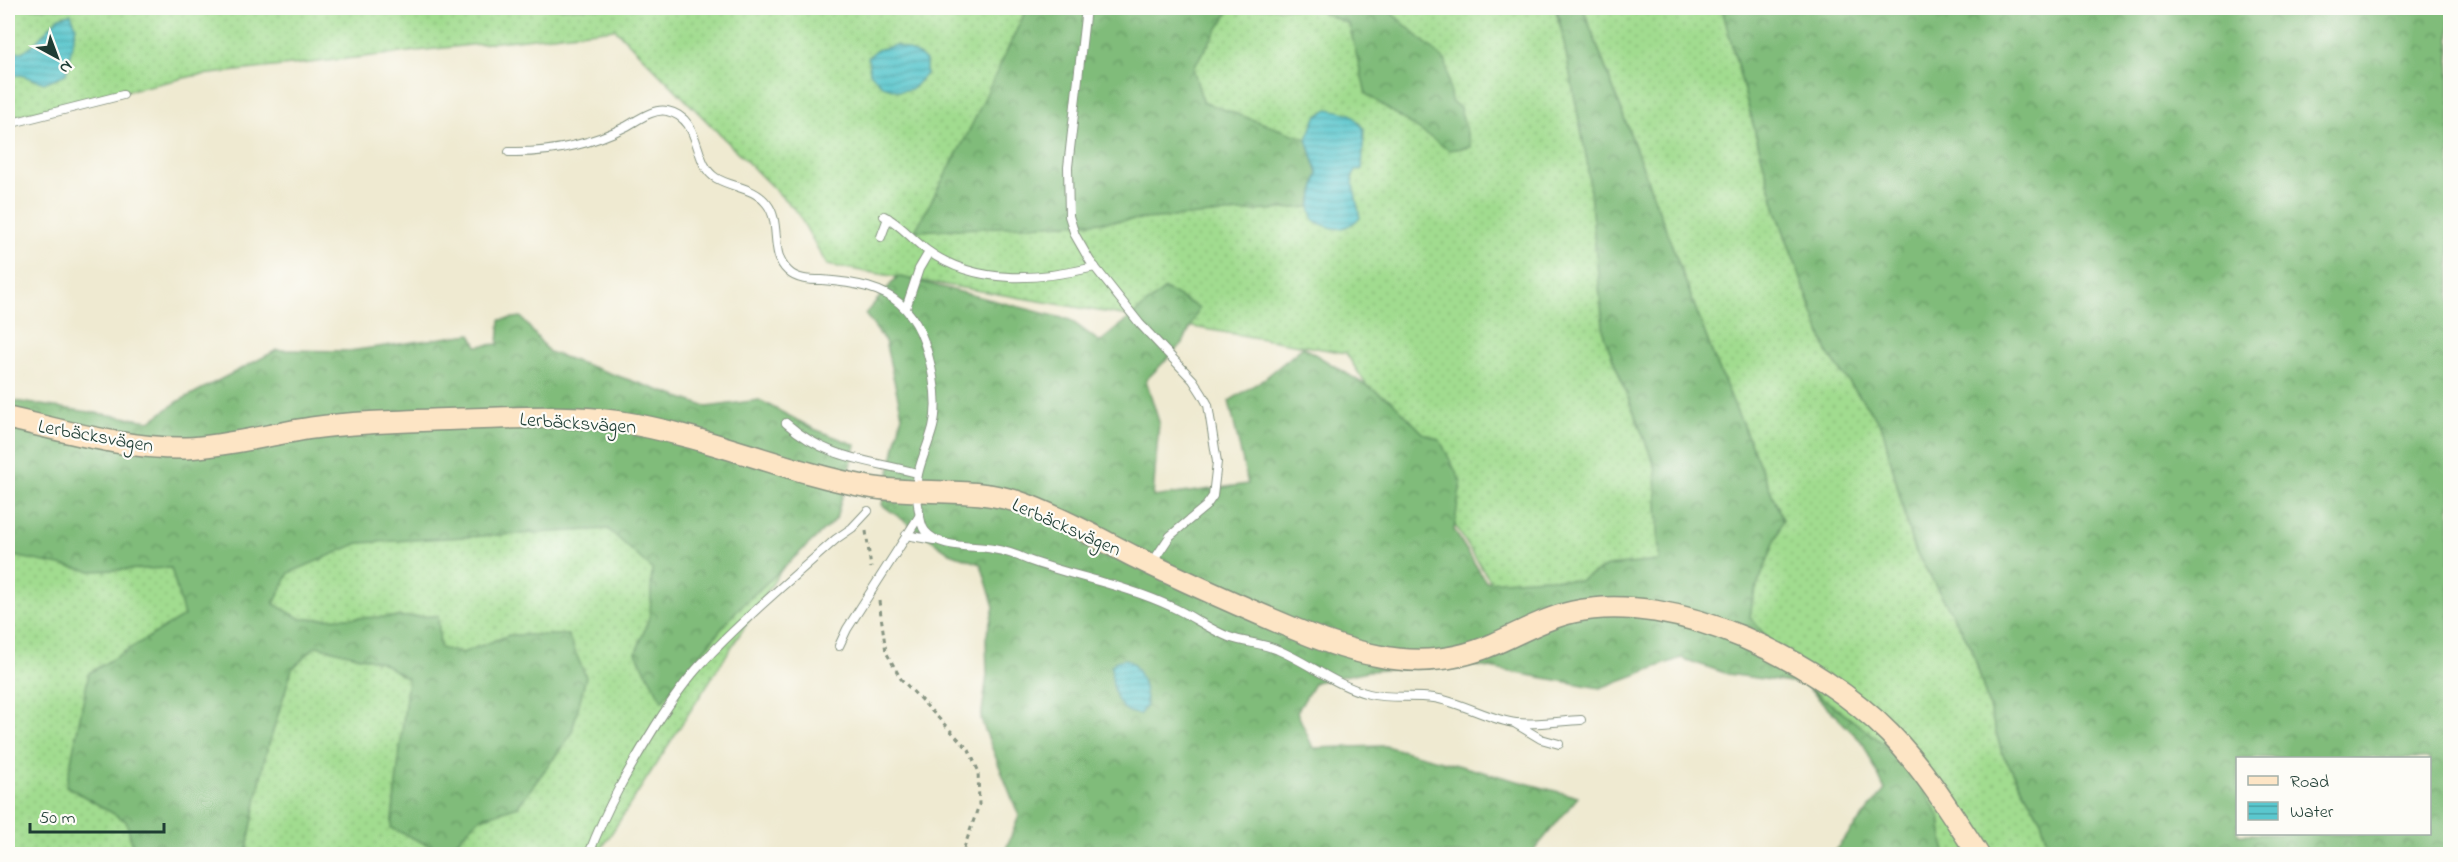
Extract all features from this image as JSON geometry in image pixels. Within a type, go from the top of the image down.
[{"type":"street","name":"Lerbäcksvägen","points":[[8,418],[114,442],[184,448],[217,446],[313,428],[360,423],[507,418],[598,419],[664,430],[848,482],[878,488],[916,482],[1009,499],[1064,521],[1152,565],[1314,638],[1397,660],[1430,660],[1463,655],[1491,646],[1547,620],[1581,610],[1624,607],[1662,613],[1712,626],[1764,646],[1805,668],[1868,713],[1915,762],[1978,855]]},
{"type":"lane","points":[[1086,8],[1068,167],[1068,205],[1075,235],[1095,267],[1140,324],[1193,380],[1208,405],[1217,462],[1213,496],[1200,512],[1170,536],[1152,565]]},
{"type":"lane","points":[[8,124],[123,94]]},
{"type":"lane","points":[[509,152],[533,153],[554,150],[603,138],[647,116],[660,111],[668,111],[689,127],[711,174],[752,192],[767,204],[775,219],[779,258],[787,271],[795,277],[806,280],[852,283],[872,287],[894,299],[906,309],[925,342],[935,390],[936,408],[933,429],[916,482],[920,515],[925,532],[936,540]]},
{"type":"lane","points":[[881,237],[886,217],[897,223],[929,252],[958,267],[990,276],[1037,276],[1095,267]]},
{"type":"lane","points":[[906,309],[919,269],[929,252]]},
{"type":"lane","points":[[786,423],[810,441],[844,458],[916,482]]},
{"type":"lane","points":[[589,855],[607,810],[633,760],[681,687],[701,663],[738,628],[836,539],[852,528],[868,511]]},
{"type":"lane","points":[[840,646],[847,629],[920,515]]},
{"type":"lane","points":[[906,535],[995,549],[1055,570],[1134,593],[1172,607],[1216,632],[1279,650],[1366,694],[1439,699],[1515,723],[1541,739],[1559,744]]},
{"type":"lane","points":[[1515,723],[1581,720]]},
{"type":"path","points":[[868,511],[866,539],[886,652],[913,694],[969,750],[978,770],[979,805],[962,855]]},
{"type":"green space","points":[[8,8],[1555,8],[1683,451],[1674,579],[1504,603],[1346,353],[827,265],[797,212],[615,29],[193,76],[8,118]]},
{"type":"green space","points":[[1027,8],[1231,8],[1193,68],[1203,102],[1307,139],[1318,174],[1310,207],[1089,223],[915,231],[968,133]]},
{"type":"green space","points":[[1311,8],[1386,8],[1446,61],[1451,101],[1460,108],[1471,147],[1449,150],[1366,94],[1349,24]]},
{"type":"green space","points":[[1557,8],[1583,8],[1713,355],[1783,520],[1753,597],[1750,617],[1805,685],[1728,674],[1681,658],[1600,688],[1467,664],[1368,671],[1315,682],[1297,712],[1313,748],[1385,746],[1578,797],[1531,854],[1004,854],[1019,816],[981,720],[987,675],[986,638],[994,607],[981,564],[950,553],[882,505],[902,415],[885,341],[865,314],[898,276],[1070,320],[1100,342],[1165,289],[1199,308],[1183,343],[1146,380],[1159,422],[1153,497],[1248,484],[1229,401],[1264,379],[1303,347],[1392,401],[1423,433],[1440,440],[1461,482],[1454,530],[1486,582],[1545,578],[1579,581],[1607,566],[1659,561],[1656,469],[1604,336],[1587,161]]},
{"type":"green space","points":[[1583,8],[1722,8],[1776,210],[1828,354],[1882,426],[1913,547],[1972,648],[2002,753],[2041,820],[2050,854],[1945,854],[1940,818],[1891,749],[1805,685],[1750,617],[1753,597],[1783,520],[1713,355]]},
{"type":"green space","points":[[1722,8],[2450,8],[2450,854],[2050,854],[2041,820],[2002,753],[1972,648],[1913,547],[1882,426],[1828,354],[1776,210]]},
{"type":"green space","points":[[521,317],[549,352],[707,407],[759,400],[814,429],[856,445],[836,519],[737,610],[662,701],[636,653],[650,615],[652,569],[608,529],[359,543],[289,573],[274,604],[301,619],[438,616],[440,648],[462,653],[509,635],[568,635],[586,677],[571,735],[518,806],[479,819],[445,853],[391,828],[408,679],[381,662],[316,646],[292,669],[265,757],[246,854],[135,854],[126,821],[66,786],[89,673],[184,616],[171,568],[91,571],[8,555],[8,400],[150,421],[179,401],[277,350],[349,351],[471,334],[477,346],[498,344],[500,320]]},
{"type":"green space","points":[[8,434],[827,499],[598,854],[8,854]]},
{"type":"green space","points":[[1805,685],[1891,749],[1920,783],[1940,818],[1945,854],[1832,854],[1885,790],[1863,743]]},
{"type":"water","points":[[71,14],[76,26],[66,74],[44,83],[21,75],[8,76],[8,51],[22,52],[34,44],[59,17]]},
{"type":"water","points":[[896,45],[916,53],[926,61],[926,74],[912,89],[899,91],[883,86],[870,73],[868,57],[877,50]]},
{"type":"water","points":[[1328,109],[1351,114],[1364,129],[1362,169],[1356,171],[1352,178],[1360,218],[1343,228],[1327,226],[1314,221],[1310,207],[1318,174],[1307,139],[1316,117]]},
{"type":"water","points":[[1126,659],[1139,673],[1144,686],[1146,705],[1140,714],[1125,709],[1116,698],[1111,666],[1116,661]]}]
